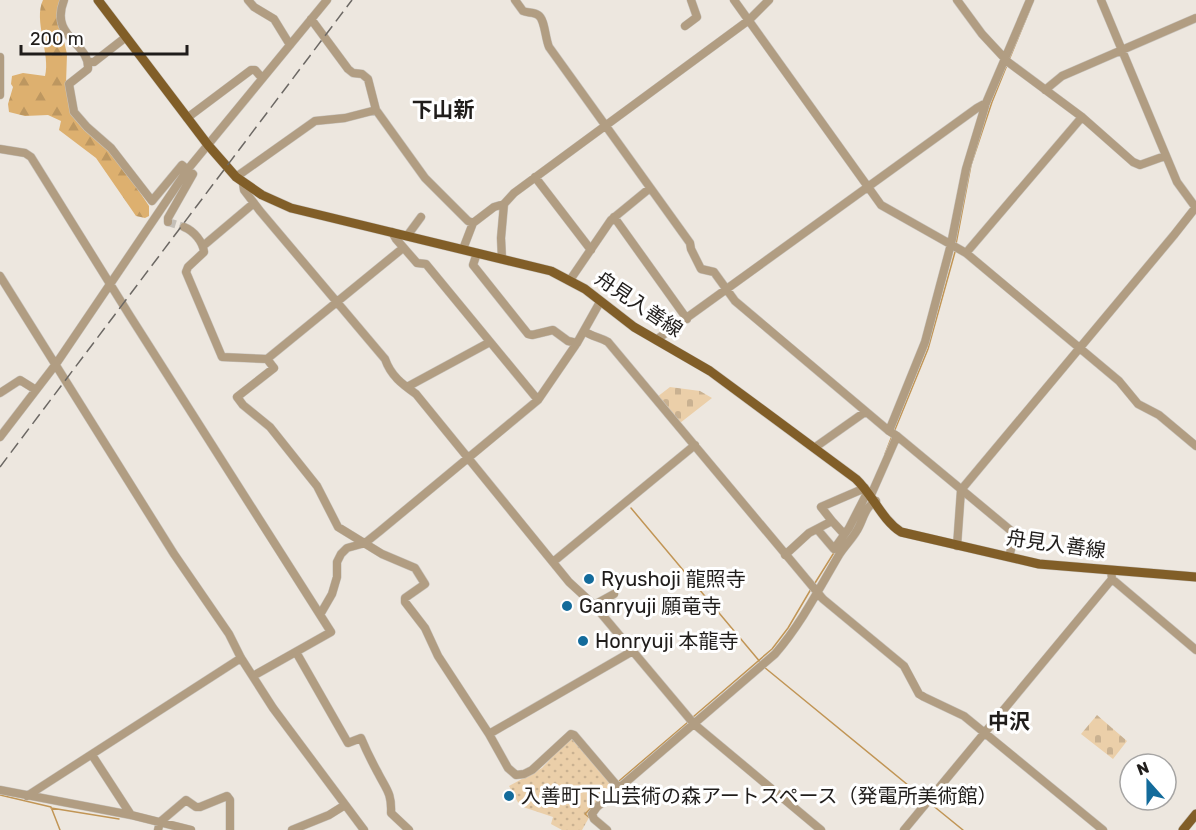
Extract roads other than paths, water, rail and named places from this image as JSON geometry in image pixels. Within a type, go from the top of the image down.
[{"type":"main road","name":"舟見入善線","points":[[98,0],[207,145],[239,180],[262,195],[291,208],[551,271],[570,280],[634,327],[710,371],[814,448],[870,494],[889,522],[901,531],[1038,564],[1112,575],[1196,577]]},
{"type":"main road","points":[[1183,830],[1196,814]]},
{"type":"street","points":[[64,0],[61,18],[64,30],[86,56],[88,62],[88,69],[69,84],[74,112],[111,148],[152,201],[182,165],[193,174],[168,218],[168,222]]},
{"type":"street","points":[[248,0],[254,7],[274,19],[290,45]]},
{"type":"street","points":[[0,437],[56,364],[189,169],[327,0]]},
{"type":"street","points":[[514,0],[523,11],[537,14],[543,21],[545,38],[549,47],[690,243],[701,269],[714,272],[726,291],[785,345],[1015,534],[1009,557]]},
{"type":"street","points":[[685,26],[697,17],[691,0]]},
{"type":"street","points":[[734,0],[881,205],[966,253],[1119,381],[1138,404],[1159,415],[1196,446]]},
{"type":"street","points":[[463,249],[472,223],[494,207],[504,204],[535,177],[749,20],[769,0]]},
{"type":"street","points":[[957,0],[982,34],[1004,58],[1084,119],[1133,162],[1140,165],[1165,156]]},
{"type":"street","points":[[889,431],[925,342],[951,244],[966,169],[986,103],[1030,0]]},
{"type":"street","points":[[957,546],[962,490],[1196,205],[1177,182],[1101,0]]},
{"type":"street","points":[[1045,90],[1062,76],[1196,18]]},
{"type":"street","points":[[311,19],[348,69],[368,79],[376,110],[425,178],[472,223]]},
{"type":"street","points":[[88,62],[94,62],[126,37]]},
{"type":"street","points":[[0,57],[0,94]]},
{"type":"street","points":[[187,118],[251,70],[255,70],[262,78]]},
{"type":"street","points":[[656,340],[986,103]]},
{"type":"street","points":[[376,110],[345,118],[315,121],[239,180],[244,190],[385,359],[393,376],[416,394],[569,582],[594,605],[631,652],[694,724],[821,830]]},
{"type":"street","points":[[966,253],[1084,119]]},
{"type":"street","points":[[0,149],[25,153],[31,157],[331,632],[252,676]]},
{"type":"street","points":[[535,177],[591,250]]},
{"type":"street","points":[[570,280],[614,217],[650,188]]},
{"type":"street","points":[[203,246],[254,203]]},
{"type":"street","points":[[502,259],[504,204]]},
{"type":"street","points":[[407,236],[421,217]]},
{"type":"street","points":[[614,217],[687,319]]},
{"type":"street","points":[[184,227],[191,230],[203,246],[204,252],[188,267],[186,272],[222,357],[267,359],[403,248]]},
{"type":"street","points":[[392,232],[417,263],[426,264],[538,400]]},
{"type":"street","points":[[477,253],[473,265],[528,334],[553,330],[568,341],[577,343]]},
{"type":"street","points":[[0,276],[174,554],[229,634],[241,658],[273,708],[364,830]]},
{"type":"street","points":[[321,613],[332,594],[337,578],[337,562],[341,554],[347,548],[365,543],[538,400],[577,343],[600,302]]},
{"type":"street","points":[[584,331],[608,342],[818,594],[904,666],[920,694],[963,716],[985,732],[1103,830]]},
{"type":"street","points":[[407,387],[490,342]]},
{"type":"street","points":[[267,359],[274,368],[237,397],[243,405],[270,427],[317,486],[338,527],[382,554],[415,568],[425,584],[405,598],[405,602],[425,628],[438,656],[489,734],[508,768],[516,775],[524,774],[532,770],[567,736],[574,735],[619,788]]},
{"type":"street","points":[[0,393],[20,380],[36,390]]},
{"type":"street","points":[[814,448],[865,412]]},
{"type":"street","points":[[817,529],[834,549],[870,494],[897,436]]},
{"type":"street","points":[[553,561],[694,445]]},
{"type":"street","points":[[844,534],[821,507],[870,494]]},
{"type":"street","points":[[607,830],[594,819],[592,814],[606,798],[776,654],[818,594],[840,554],[863,520],[870,494]]},
{"type":"street","points":[[785,555],[809,533],[832,521]]},
{"type":"street","points":[[904,830],[1112,575],[1196,650]]},
{"type":"street","points":[[594,605],[614,594]]},
{"type":"street","points":[[296,652],[348,743],[361,738],[379,776],[388,789],[392,800],[391,813],[409,830]]},
{"type":"street","points":[[489,734],[631,652]]},
{"type":"street","points":[[27,796],[241,658]]},
{"type":"street","points":[[92,755],[131,815]]},
{"type":"street","points":[[0,790],[131,815],[159,826],[191,830]]},
{"type":"street","points":[[159,826],[186,800],[200,807],[227,796],[230,800],[230,830]]},
{"type":"street","points":[[291,830],[329,815],[345,805]]},
{"type":"waterway","points":[[1009,60],[1030,9]]},
{"type":"waterway","points":[[956,244],[971,165],[1007,65]]},
{"type":"waterway","points":[[894,432],[928,349],[955,252]]},
{"type":"waterway","points":[[885,454],[892,436]]},
{"type":"waterway","points":[[631,508],[761,663]]},
{"type":"waterway","points":[[815,583],[835,551]]},
{"type":"waterway","points":[[693,717],[772,649],[788,628],[811,589]]},
{"type":"waterway","points":[[764,667],[925,799]]},
{"type":"waterway","points":[[619,781],[688,722]]},
{"type":"waterway","points":[[591,819],[585,814],[613,786]]},
{"type":"waterway","points":[[0,795],[51,807],[60,830]]},
{"type":"waterway","points":[[931,804],[963,830]]},
{"type":"waterway","points":[[51,808],[119,819]]},
{"type":"tunnel","points":[[168,222],[184,227]]},
{"type":"railway","points":[[0,467],[352,0]]},
{"type":"place","name":"Ryushoji 龍照寺","points":[[589,579]]},
{"type":"place","name":"Ganryuji 願竜寺","points":[[567,606]]},
{"type":"place","name":"Honryuji 本龍寺","points":[[583,641]]},
{"type":"place","name":"入善町下山芸術の森アートスペース（発電所美術館）","points":[[509,796]]},
{"type":"district","name":"下山新","points":[[443,110]]},
{"type":"district","name":"中沢","points":[[1009,722]]}]
